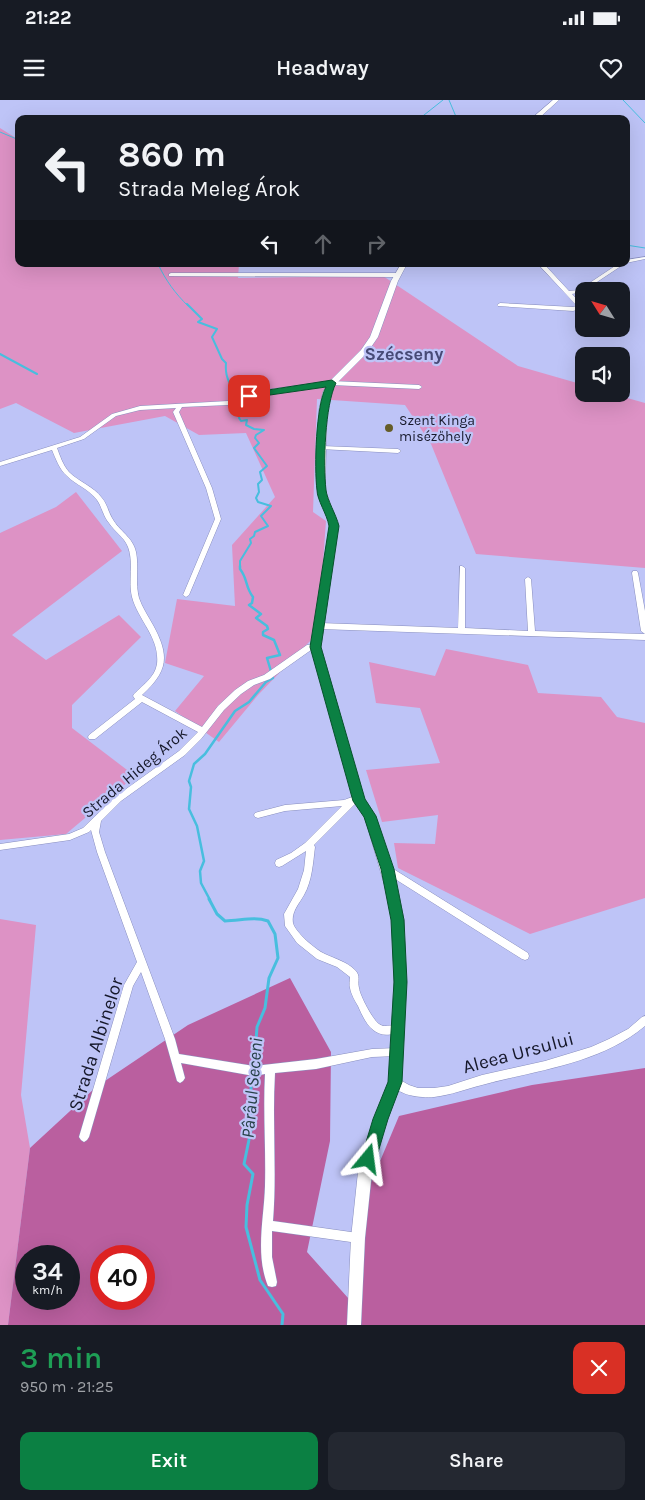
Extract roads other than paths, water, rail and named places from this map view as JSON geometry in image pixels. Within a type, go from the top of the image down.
[{"type":"street","points":[[539,115],[556,100]]},
{"type":"street","points":[[630,261],[645,258]]},
{"type":"street","points":[[354,1325],[358,1238],[365,1172],[374,1138],[395,1082],[400,982],[399,945],[398,920],[387,869],[370,816],[357,800],[316,647],[334,526],[331,513],[322,495],[322,425],[326,394],[332,383],[362,355],[373,338],[380,324],[397,275],[402,267]]},
{"type":"street","points":[[544,267],[575,302]]},
{"type":"street","points":[[567,293],[580,291],[616,267]]},
{"type":"street","points":[[171,275],[397,275]]},
{"type":"street","points":[[500,305],[575,309]]},
{"type":"street","points":[[0,464],[82,438],[106,420],[122,412],[140,408],[233,401],[265,392],[332,383],[419,388]]},
{"type":"street","points":[[181,405],[176,412],[209,488],[218,520],[186,595]]},
{"type":"street","points":[[54,448],[59,462],[69,475],[98,497],[109,519],[131,547],[133,553],[131,578],[136,600],[154,633],[160,653],[160,666],[156,675],[137,696],[203,731]]},
{"type":"street","points":[[322,448],[398,451]]},
{"type":"street","points":[[461,630],[462,568]]},
{"type":"street","points":[[635,573],[645,630]]},
{"type":"street","points":[[528,579],[532,632]]},
{"type":"street","points":[[320,626],[532,632],[645,638]]},
{"type":"street","name":"Strada Hideg Árok","points":[[0,847],[70,837],[86,830],[118,799],[182,753],[221,708],[238,692],[251,683],[271,674],[310,647],[316,647]]},
{"type":"street","points":[[92,737],[140,699]]},
{"type":"street","points":[[258,815],[285,808],[344,803],[357,800]]},
{"type":"street","points":[[278,863],[308,845],[357,800]]},
{"type":"street","name":"Strada Albinelor","points":[[97,821],[95,832],[99,845],[176,1058],[180,1078]]},
{"type":"street","points":[[308,845],[311,847],[308,870],[302,890],[288,914],[289,926],[300,940],[320,956],[340,964],[353,974],[355,978],[354,988],[368,1019],[375,1027],[384,1030],[398,1029]]},
{"type":"street","points":[[387,869],[525,956]]},
{"type":"street","name":"Strada Albinelor","points":[[84,1137],[129,985],[142,962]]},
{"type":"street","name":"Aleea Ursului","points":[[395,1082],[404,1088],[426,1093],[529,1070],[610,1044],[631,1034],[645,1020]]},
{"type":"street","points":[[176,1058],[254,1071],[316,1064],[351,1056],[397,1052]]},
{"type":"street","points":[[270,1070],[268,1099],[270,1188],[265,1246],[272,1282]]},
{"type":"street","points":[[267,1225],[358,1238]]},
{"type":"waterway","points":[[424,115],[443,100]]},
{"type":"waterway","points":[[449,100],[455,115]]},
{"type":"waterway","points":[[623,100],[645,123]]},
{"type":"waterway","name":"Pârâul Seceni","points":[[0,132],[15,138]]},
{"type":"waterway","points":[[630,246],[645,248]]},
{"type":"waterway","name":"Pârâul Seceni","points":[[160,267],[171,287],[188,306]]},
{"type":"waterway","name":"Pârâul Seceni","points":[[187,304],[202,319],[198,322],[217,329],[212,337],[222,359],[226,363],[226,374],[235,404],[241,410],[239,418],[241,421],[247,420],[246,425],[254,429],[264,430],[256,435],[255,438],[259,443],[254,448],[267,466],[260,472],[262,480],[258,484],[259,492],[256,498],[258,502],[271,506],[261,516],[268,526],[255,532],[254,536],[250,539],[251,543],[240,561],[240,569],[253,597],[252,603],[249,605],[261,614],[256,618],[267,626],[268,629],[263,632],[263,635],[274,640],[280,655],[267,658],[273,678],[266,682],[249,702],[235,711],[205,754],[194,764],[189,781],[191,787],[189,809],[197,826],[204,861],[200,871],[201,883],[210,900]]},
{"type":"waterway","points":[[0,354],[37,374]]},
{"type":"waterway","name":"Pârâul Seceni","points":[[209,899],[217,914],[225,921],[252,919],[268,921],[275,934],[278,958],[269,978],[265,1008],[257,1027],[254,1068]]},
{"type":"waterway","name":"Pârâul Seceni","points":[[253,1074],[251,1080],[251,1130],[244,1164],[253,1174],[247,1205],[246,1227],[260,1280],[283,1314],[282,1325]]},
{"type":"place","name":"Szent Kinga misézőhely","points":[[389,428]]},
{"type":"district","name":"Szécseny","points":[[404,354]]}]
